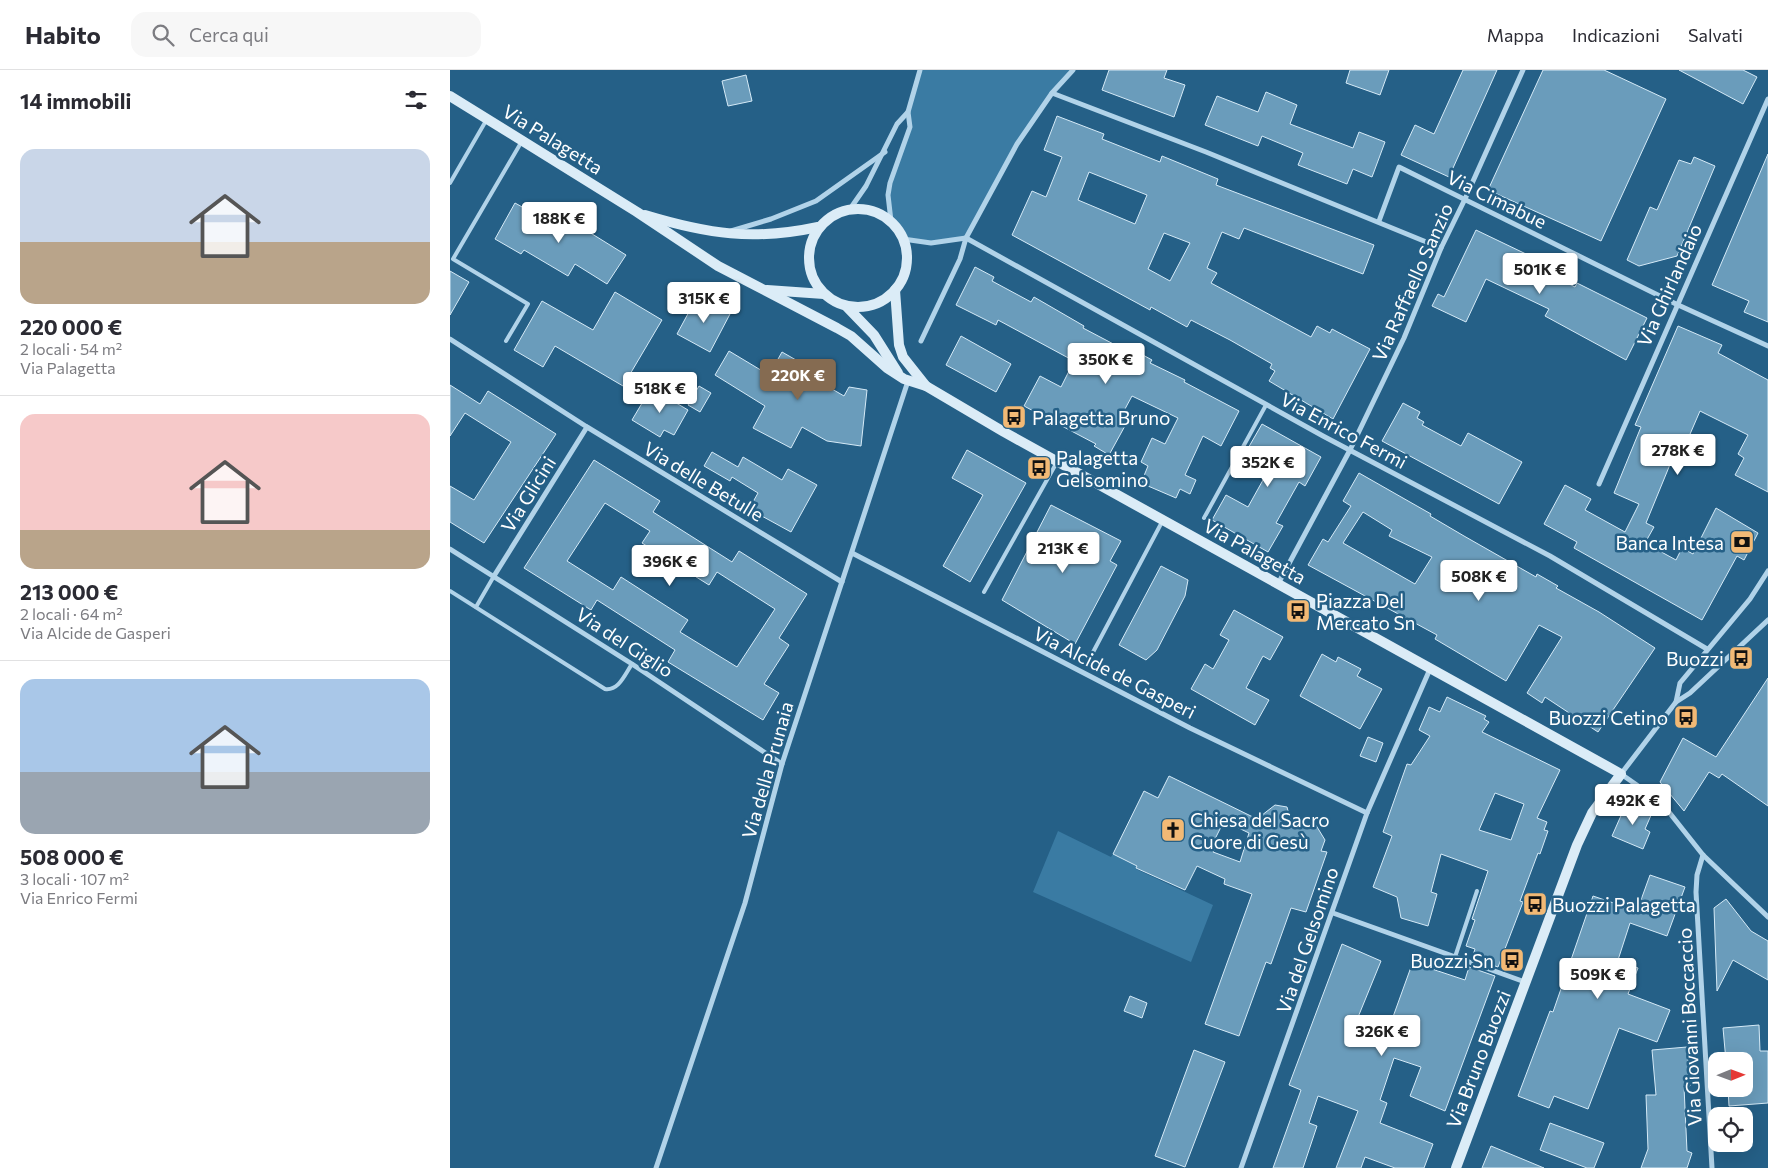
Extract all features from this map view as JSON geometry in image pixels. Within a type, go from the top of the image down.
[{"type":"street","points":[[891,221],[889,189],[910,127],[908,112],[920,70]]},
{"type":"street","points":[[921,341],[960,259],[966,238],[1017,144],[1052,93],[1073,70]]},
{"type":"street","name":"Via Raffaello Sanzio","points":[[1278,584],[1350,450],[1404,338],[1441,248],[1465,200],[1523,70]]},
{"type":"street","points":[[1052,93],[1379,221],[1441,248]]},
{"type":"street","name":"Via Palagetta","points":[[450,96],[637,212],[718,266],[851,336],[908,381],[926,386],[1057,462],[1621,774]]},
{"type":"street","name":"Via Ghirlandaio","points":[[1599,484],[1676,304],[1768,99]]},
{"type":"street","points":[[850,208],[866,186],[897,124],[908,112]]},
{"type":"street","points":[[720,234],[772,218],[816,201],[884,152]]},
{"type":"street","name":"Via Cimabue","points":[[1379,221],[1399,168],[1676,304],[1768,346]]},
{"type":"street","points":[[847,307],[874,305],[888,298],[895,290],[906,269],[907,259],[903,239],[891,221],[872,210],[850,208]]},
{"type":"street","name":"Via Palagetta","points":[[850,208],[832,215],[818,227],[808,249],[810,274],[824,294],[847,307],[874,336],[898,375]]},
{"type":"street","name":"Via Palagetta","points":[[637,212],[674,224],[720,234],[763,235],[790,233],[818,227]]},
{"type":"street","points":[[903,239],[931,243],[966,238]]},
{"type":"street","name":"Via Enrico Fermi","points":[[966,238],[1266,405],[1550,556],[1707,649]]},
{"type":"street","name":"Via Palagetta","points":[[761,290],[824,294]]},
{"type":"street","name":"Via Palagetta","points":[[895,290],[899,345],[903,357],[926,386]]},
{"type":"street","name":"Via delle Betulle","points":[[450,339],[587,427],[842,582]]},
{"type":"street","name":"Via della Prunaia","points":[[656,1168],[745,903],[782,764],[908,381]]},
{"type":"street","name":"Via Glicini","points":[[494,576],[587,427]]},
{"type":"street","name":"Via del Giglio","points":[[450,549],[632,664],[782,764]]},
{"type":"street","name":"Via Alcide de Gasperi","points":[[852,553],[1190,728],[1368,813]]},
{"type":"street","name":"Via Bruno Buozzi","points":[[1676,702],[1680,683],[1750,599],[1768,571]]},
{"type":"street","name":"Via Bruno Buozzi","points":[[1456,1168],[1577,845],[1592,814],[1676,702],[1690,693],[1768,620]]},
{"type":"street","name":"Via del Gelsomino","points":[[1241,1168],[1368,813],[1430,669]]},
{"type":"street","points":[[1621,774],[1661,802],[1703,854],[1768,917]]},
{"type":"street","name":"Via Giovanni Boccaccio","points":[[1703,854],[1696,875],[1696,892],[1712,1168]]},
{"type":"street","points":[[1333,913],[1525,982]]},
{"type":"lane","points":[[450,183],[487,119]]},
{"type":"lane","points":[[506,342],[528,304],[453,259],[522,141]]},
{"type":"lane","points":[[1204,518],[1266,405]]},
{"type":"lane","points":[[984,592],[1057,462]]},
{"type":"lane","points":[[1091,656],[1163,520]]},
{"type":"lane","points":[[476,607],[494,576]]},
{"type":"lane","points":[[450,591],[605,689],[610,690],[618,685],[632,664]]},
{"type":"lane","points":[[1456,957],[1478,891]]},
{"type":"shaded area","points":[[920,70],[1073,70],[1041,109],[1027,130],[966,238],[931,243],[903,239],[891,221],[888,195],[907,137],[908,112]]},
{"type":"shaded area","points":[[1058,831],[1111,857],[1113,854],[1137,866],[1136,869],[1213,905],[1191,962],[1033,892]]},
{"type":"building","points":[[1109,70],[1167,70],[1164,78],[1185,85],[1174,117],[1102,90]]},
{"type":"building","points":[[1350,70],[1389,70],[1380,95],[1346,83]]},
{"type":"building","points":[[1463,70],[1497,70],[1449,177],[1401,155],[1415,125],[1434,134]]},
{"type":"building","points":[[1543,70],[1604,70],[1666,99],[1601,241],[1488,190]]},
{"type":"building","points":[[1679,70],[1743,70],[1757,77],[1743,104]]},
{"type":"building","points":[[746,75],[752,101],[728,106],[722,81]]},
{"type":"building","points":[[1266,92],[1297,105],[1290,124],[1353,148],[1359,132],[1385,142],[1372,177],[1353,169],[1347,184],[1298,165],[1303,153],[1262,136],[1258,146],[1205,125],[1217,96],[1258,112]]},
{"type":"building","points":[[1057,116],[1104,134],[1102,139],[1160,162],[1162,156],[1218,179],[1216,185],[1374,245],[1363,274],[1244,228],[1239,239],[1222,232],[1207,268],[1217,273],[1211,283],[1311,337],[1317,326],[1330,333],[1332,329],[1370,349],[1333,419],[1269,381],[1275,371],[1270,368],[1272,364],[1191,320],[1187,327],[1151,307],[1150,310],[1012,235],[1032,191],[1046,197],[1062,157],[1044,150]],"holes":[[[1089,172],[1147,195],[1135,224],[1078,200]],[[1164,233],[1190,243],[1170,281],[1148,269]]]},
{"type":"building","points":[[1768,154],[1768,322],[1744,312],[1749,301],[1712,285]]},
{"type":"building","points":[[1694,157],[1715,166],[1677,256],[1639,266],[1627,260],[1650,207],[1657,210],[1679,160],[1691,164]]},
{"type":"building","points":[[515,203],[562,229],[568,219],[626,255],[607,284],[575,264],[568,276],[524,250],[521,254],[495,239]]},
{"type":"building","points":[[1476,230],[1551,266],[1548,273],[1575,287],[1577,283],[1647,318],[1626,360],[1545,316],[1549,309],[1486,279],[1466,322],[1432,306],[1438,294],[1444,297]]},
{"type":"building","points":[[975,267],[994,277],[992,281],[1031,302],[1034,297],[1084,326],[1083,328],[1121,348],[1123,344],[1152,360],[1150,363],[1185,380],[1184,382],[1239,411],[1221,446],[1203,436],[1185,475],[1196,480],[1190,494],[1180,489],[1176,498],[1141,483],[1148,466],[1141,462],[1152,438],[1165,444],[1178,418],[1132,396],[1119,420],[1126,424],[1109,455],[1094,446],[1096,444],[1024,406],[1040,376],[1061,387],[1074,361],[998,320],[996,325],[956,305]]},
{"type":"building","points":[[450,271],[469,282],[450,315]]},
{"type":"building","points":[[615,292],[662,320],[623,386],[555,346],[543,367],[514,350],[542,301],[593,330]]},
{"type":"building","points":[[697,297],[730,314],[710,352],[677,334]]},
{"type":"building","points":[[1678,326],[1722,345],[1718,353],[1768,380],[1768,492],[1735,475],[1744,458],[1738,454],[1748,435],[1700,411],[1684,448],[1678,445],[1646,523],[1654,527],[1645,543],[1676,560],[1682,548],[1693,554],[1716,508],[1758,533],[1744,560],[1737,556],[1702,620],[1574,548],[1577,542],[1544,524],[1565,485],[1591,499],[1585,510],[1625,532],[1639,504],[1614,493],[1641,427],[1635,425]]},
{"type":"building","points":[[961,336],[1011,364],[996,392],[946,365]]},
{"type":"building","points":[[729,351],[769,375],[782,352],[824,376],[820,382],[844,396],[849,387],[867,390],[861,446],[827,441],[802,427],[791,448],[753,428],[765,406],[715,375]]},
{"type":"building","points":[[450,385],[480,404],[488,391],[556,434],[484,543],[450,522],[450,486],[474,500],[511,442],[465,413],[450,436]]},
{"type":"building","points":[[699,386],[711,393],[700,412],[688,405]]},
{"type":"building","points":[[651,388],[688,410],[674,435],[664,430],[660,437],[632,420]]},
{"type":"building","points":[[1403,403],[1420,412],[1417,418],[1424,422],[1422,425],[1461,446],[1468,433],[1522,462],[1499,504],[1382,441]]},
{"type":"building","points":[[1262,424],[1321,457],[1305,486],[1299,482],[1276,523],[1283,526],[1268,552],[1212,520],[1226,495],[1248,507],[1268,471],[1243,457]]},
{"type":"building","points":[[967,450],[1026,483],[970,582],[943,566],[983,495],[952,478]]},
{"type":"building","points":[[712,452],[738,467],[743,457],[782,480],[788,469],[817,485],[791,532],[749,509],[758,493],[732,477],[730,481],[704,466]]},
{"type":"building","points":[[594,460],[660,501],[653,512],[732,562],[739,551],[807,594],[779,638],[789,645],[764,684],[779,693],[763,720],[668,662],[675,650],[597,600],[591,610],[524,568]],"holes":[[[605,503],[650,531],[642,543],[709,585],[717,572],[775,609],[737,667],[680,632],[688,620],[621,577],[613,590],[567,561]]]},
{"type":"building","points":[[1359,473],[1536,577],[1537,574],[1558,586],[1556,588],[1599,612],[1655,648],[1598,732],[1545,697],[1542,703],[1527,693],[1562,637],[1539,625],[1506,681],[1435,639],[1437,635],[1308,565],[1323,539],[1328,542],[1351,506],[1343,501]],"holes":[[[1363,512],[1392,530],[1389,536],[1432,557],[1415,584],[1343,543]]]},
{"type":"building","points":[[1051,505],[1121,541],[1110,561],[1117,565],[1075,644],[1002,600]]},
{"type":"building","points":[[1161,566],[1188,580],[1185,596],[1157,650],[1146,660],[1119,645]]},
{"type":"building","points":[[1234,610],[1283,637],[1270,660],[1263,656],[1246,688],[1269,700],[1255,725],[1191,689],[1205,664],[1213,669],[1229,640],[1220,635]]},
{"type":"building","points":[[1322,654],[1336,662],[1338,657],[1361,669],[1357,676],[1382,689],[1360,729],[1300,696]]},
{"type":"building","points":[[1768,678],[1768,806],[1722,774],[1719,778],[1709,772],[1684,811],[1660,782],[1683,738],[1716,757]]},
{"type":"building","points":[[1447,697],[1486,716],[1484,719],[1489,722],[1482,732],[1560,770],[1537,818],[1547,822],[1544,830],[1548,831],[1520,901],[1523,902],[1498,967],[1472,958],[1475,949],[1466,946],[1475,920],[1472,919],[1488,871],[1441,854],[1431,892],[1437,894],[1428,926],[1401,918],[1397,897],[1373,887],[1392,836],[1383,832],[1407,764],[1411,765],[1430,736],[1419,730],[1429,707],[1440,712]],"holes":[[[1495,793],[1524,804],[1511,840],[1479,830]]]},
{"type":"building","points":[[1368,737],[1383,743],[1376,762],[1360,756]]},
{"type":"building","points":[[1169,776],[1257,819],[1275,805],[1287,807],[1290,819],[1298,816],[1302,826],[1314,822],[1325,840],[1321,851],[1327,852],[1306,912],[1291,908],[1271,964],[1266,962],[1239,1036],[1205,1024],[1252,894],[1224,884],[1225,879],[1197,866],[1185,890],[1136,868],[1137,866],[1113,854],[1144,791],[1158,798]],"holes":[[[1224,821],[1249,833],[1240,862],[1213,852],[1215,847],[1212,845]]]},
{"type":"building","points":[[1627,802],[1652,813],[1645,829],[1650,832],[1643,849],[1612,836]]},
{"type":"building","points":[[1650,875],[1685,887],[1667,936],[1630,923],[1618,960],[1638,968],[1628,994],[1670,1010],[1657,1042],[1619,1028],[1588,1109],[1554,1096],[1549,1108],[1518,1096],[1550,1011],[1553,1012],[1593,896],[1637,911]]},
{"type":"building","points":[[1726,899],[1751,931],[1768,941],[1768,980],[1733,960],[1717,991],[1714,908]]},
{"type":"building","points":[[1342,944],[1381,961],[1354,1027],[1385,1039],[1415,956],[1428,961],[1426,967],[1465,980],[1469,967],[1495,976],[1445,1111],[1410,1096],[1421,1067],[1394,1058],[1380,1100],[1387,1103],[1380,1123],[1433,1144],[1424,1168],[1395,1168],[1365,1157],[1361,1168],[1336,1168],[1358,1111],[1318,1096],[1309,1123],[1317,1126],[1303,1168],[1273,1168],[1301,1090],[1289,1085]]},
{"type":"building","points":[[1130,996],[1147,1003],[1142,1018],[1124,1011]]},
{"type":"building","points":[[1759,1025],[1760,1051],[1768,1051],[1768,1103],[1729,1106],[1729,1098],[1753,1097],[1753,1052],[1725,1052],[1723,1028]]},
{"type":"building","points":[[1687,1047],[1690,1086],[1684,1087],[1687,1151],[1692,1153],[1687,1168],[1641,1168],[1648,1149],[1646,1095],[1656,1095],[1652,1050]]},
{"type":"building","points":[[1194,1050],[1225,1062],[1185,1167],[1155,1156]]},
{"type":"building","points":[[1550,1123],[1604,1143],[1594,1168],[1587,1168],[1540,1150]]},
{"type":"building","points":[[1491,1146],[1544,1168],[1482,1168]]},
{"type":"place","name":"Palagetta Bruno","points":[[1014,417]]},
{"type":"place","name":"Palagetta Gelsomino","points":[[1039,468]]},
{"type":"place","name":"Banca Intesa","points":[[1742,542]]},
{"type":"place","name":"Piazza Del Mercato Sn","points":[[1298,611]]},
{"type":"place","name":"Buozzi","points":[[1741,658]]},
{"type":"place","name":"Buozzi Cetino","points":[[1686,717]]},
{"type":"place","name":"Chiesa del Sacro Cuore di Gesù","points":[[1173,830]]},
{"type":"place","name":"Buozzi Palagetta","points":[[1535,904]]},
{"type":"place","name":"Buozzi Sn","points":[[1512,960]]}]
